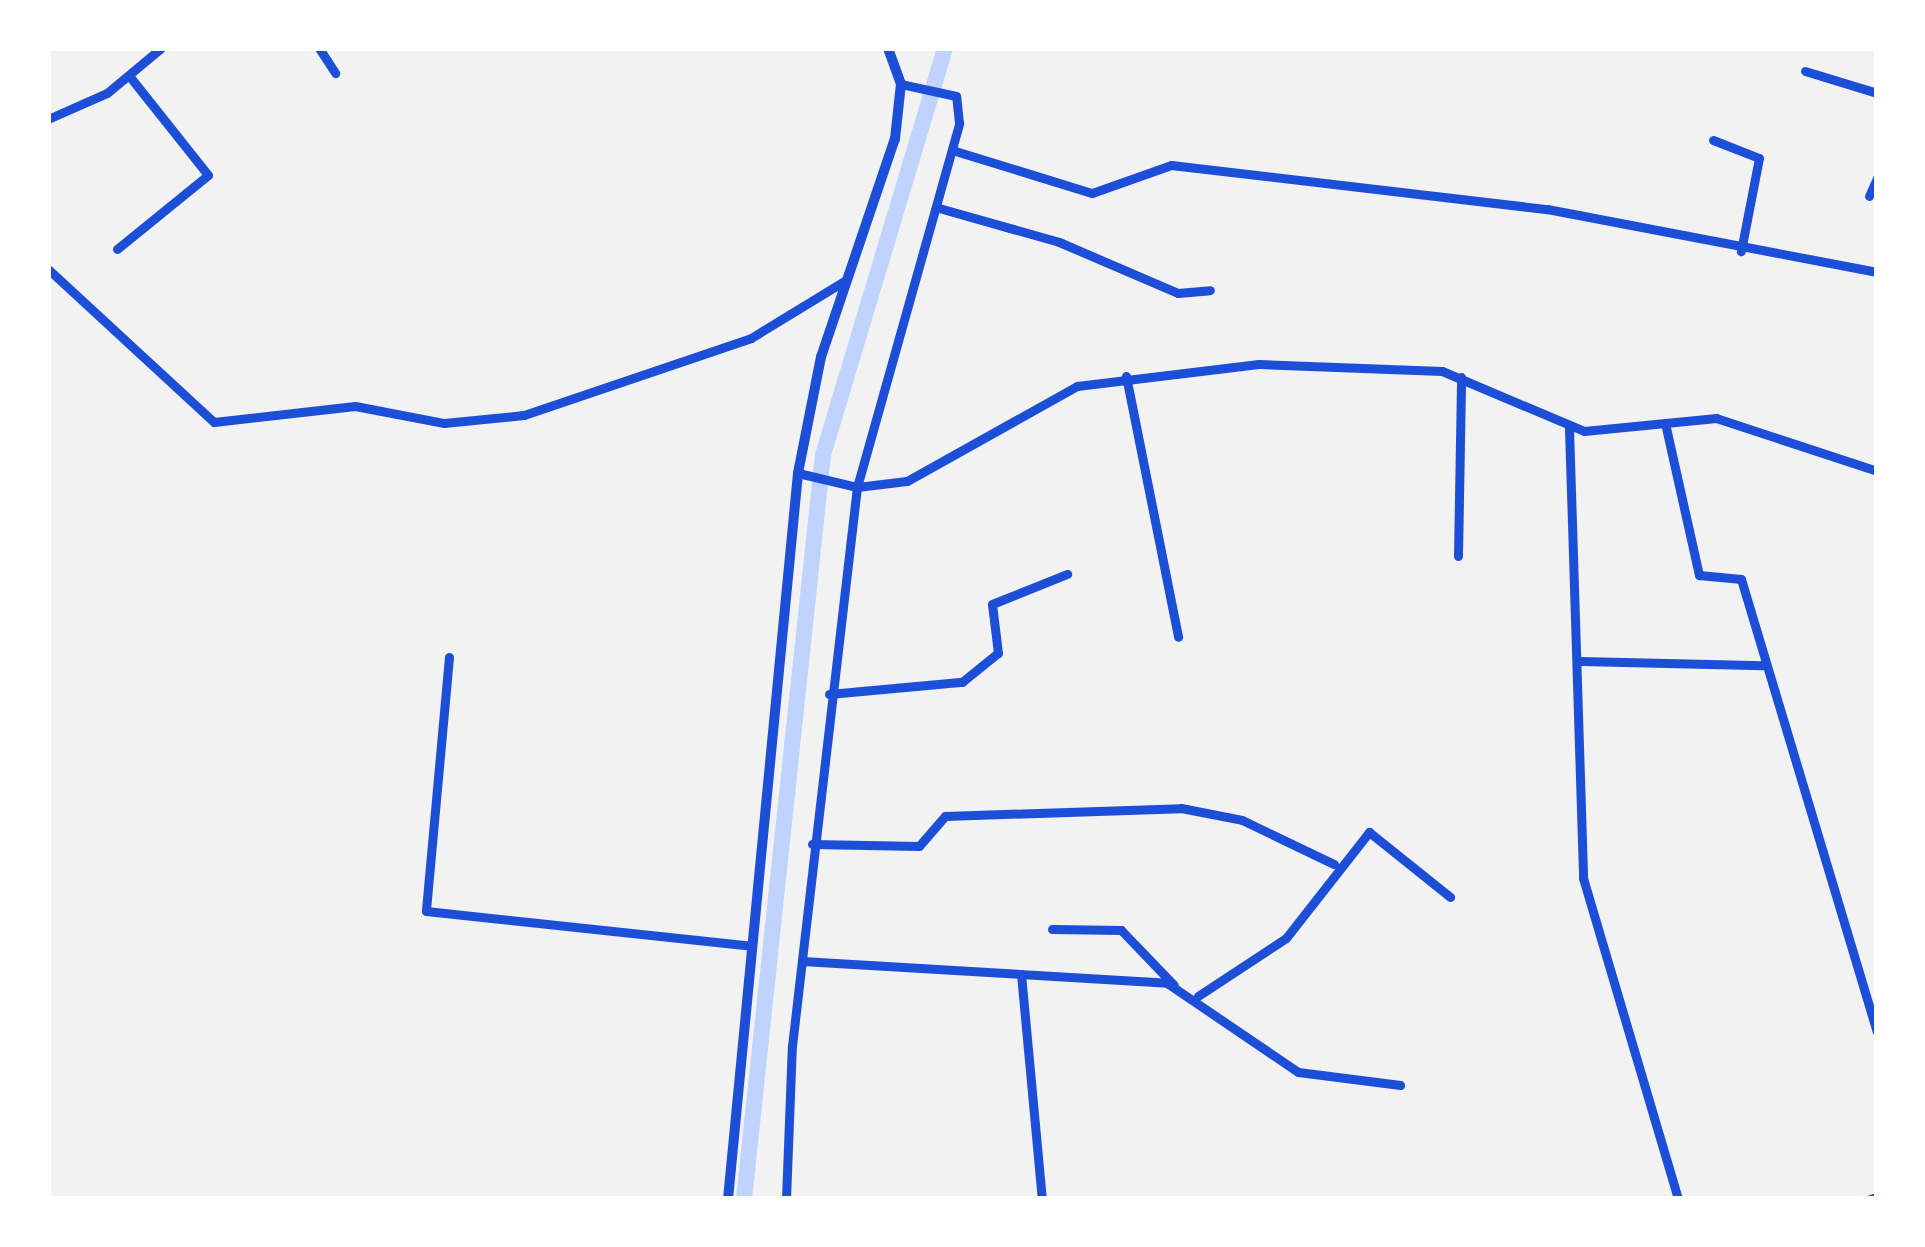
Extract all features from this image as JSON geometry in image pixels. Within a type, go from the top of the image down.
[{"type":"street","points":[[48,119],[130,77],[161,48]]},
{"type":"street","points":[[319,48],[335,73]]},
{"type":"street","points":[[728,1199],[797,473],[846,280],[890,161],[901,84],[888,48]]},
{"type":"street","points":[[1805,71],[1877,92]]},
{"type":"street","points":[[117,249],[208,175],[130,77]]},
{"type":"street","points":[[786,1199],[812,844],[856,487],[939,208],[960,109],[950,92],[901,84]]},
{"type":"street","points":[[1714,140],[1759,158],[1741,251]]},
{"type":"street","points":[[952,150],[1092,193],[1171,165],[1547,208],[1741,251],[1877,272]]},
{"type":"street","points":[[1869,196],[1877,178]]},
{"type":"street","points":[[939,208],[1059,242],[1178,293],[1210,290]]},
{"type":"street","points":[[48,269],[214,422],[355,406],[444,423],[524,415],[752,338],[846,280]]},
{"type":"street","points":[[797,473],[856,487],[907,481],[1036,403],[1126,376],[1282,364],[1461,377],[1569,428],[1716,418],[1877,471]]},
{"type":"street","points":[[1126,376],[1178,637]]},
{"type":"street","points":[[1458,556],[1461,377]]},
{"type":"street","points":[[1665,423],[1697,571],[1742,579],[1763,665],[1877,1030]]},
{"type":"street","points":[[1569,428],[1580,661],[1583,878],[1678,1199]]},
{"type":"street","points":[[829,694],[962,682],[998,653],[992,604],[1067,574]]},
{"type":"street","points":[[448,657],[426,911],[751,946]]},
{"type":"street","points":[[1580,661],[1763,665]]},
{"type":"street","points":[[812,844],[919,846],[945,816],[1181,808],[1242,820],[1334,864]]},
{"type":"street","points":[[1198,996],[1286,938],[1334,864],[1377,830],[1450,897]]},
{"type":"street","points":[[1052,929],[1121,930],[1174,985]]},
{"type":"street","points":[[802,961],[1174,985],[1198,996],[1298,1072],[1400,1085]]},
{"type":"street","points":[[1021,974],[1042,1199]]},
{"type":"waterway","points":[[744,1199],[823,455],[945,48]]}]
